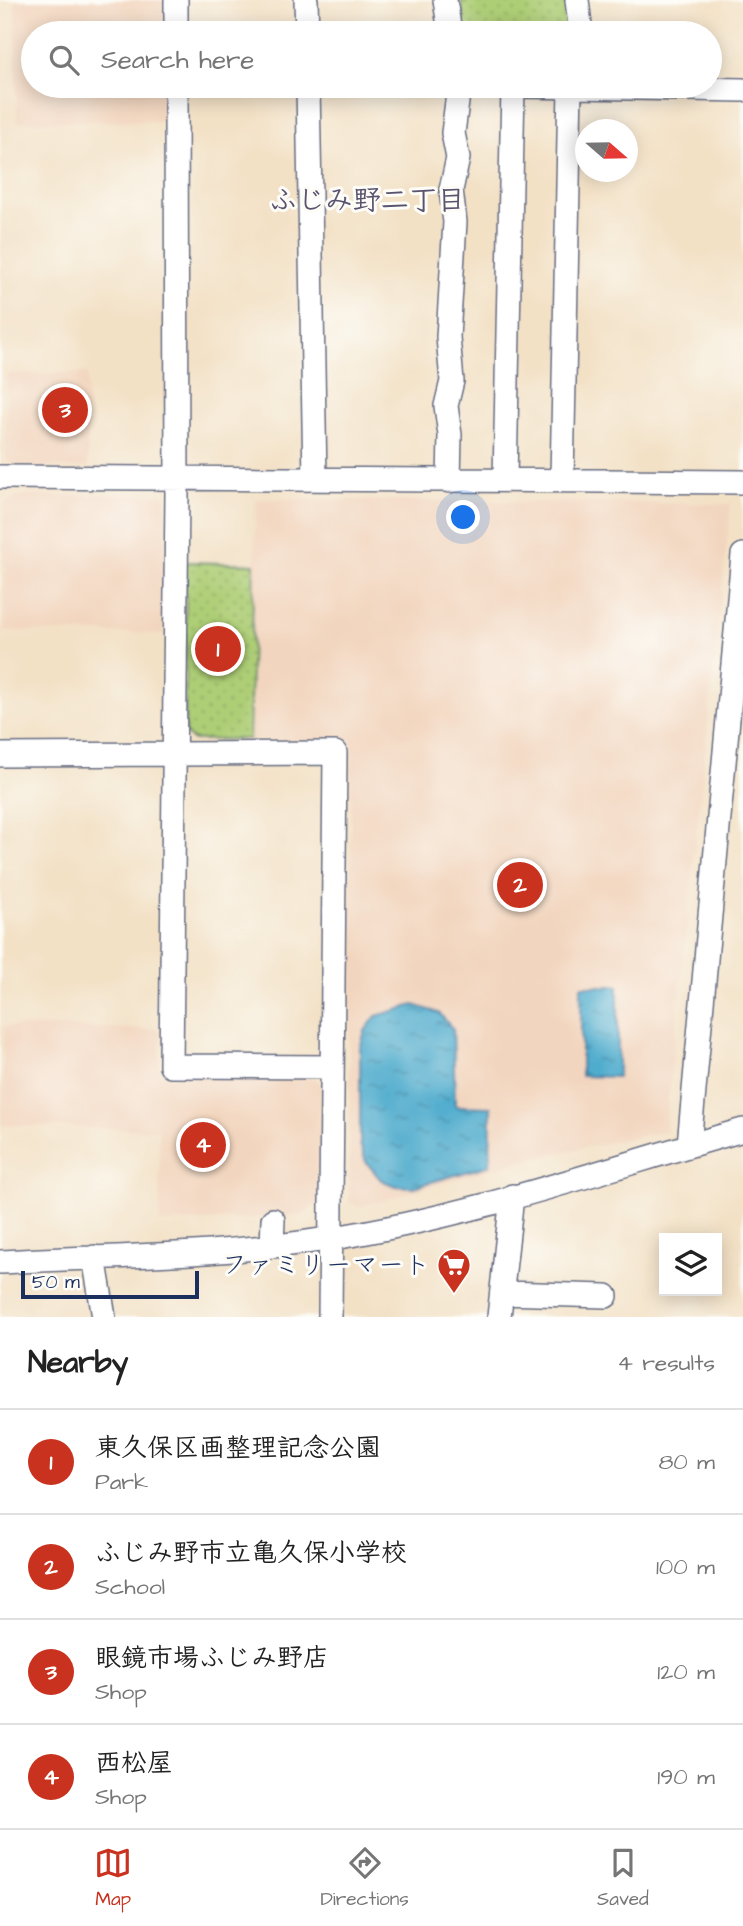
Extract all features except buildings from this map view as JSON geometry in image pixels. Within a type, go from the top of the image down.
[{"type":"street","points":[[176,0],[176,21]]},
{"type":"street","points":[[306,0],[307,21]]},
{"type":"street","points":[[446,0],[449,21]]},
{"type":"street","points":[[577,0],[579,21]]},
{"type":"street","points":[[722,89],[743,90]]},
{"type":"street","points":[[176,98],[177,479],[171,1066],[273,1073],[332,1067]]},
{"type":"street","points":[[308,98],[315,479]]},
{"type":"street","points":[[449,481],[450,435],[446,406],[452,381],[448,337],[455,222],[451,190],[458,158],[453,133],[457,98]]},
{"type":"street","points":[[505,481],[513,98]]},
{"type":"street","points":[[562,480],[580,98]]},
{"type":"street","points":[[0,477],[743,482]]},
{"type":"street","points":[[689,1145],[734,763],[743,555]]},
{"type":"street","points":[[0,755],[335,753],[330,1317]]},
{"type":"street","points":[[0,1262],[331,1239],[513,1196],[743,1130]]},
{"type":"street","points":[[499,1317],[513,1196]]},
{"type":"street","points":[[272,1244],[273,1220]]},
{"type":"street","points":[[94,1257],[104,1317]]},
{"type":"street","points":[[503,1293],[606,1296]]},
{"type":"shaded area","points":[[15,0],[167,0],[167,21],[21,21],[21,98],[167,98],[167,121],[17,122]]},
{"type":"shaded area","points":[[87,373],[88,468],[16,467],[6,459],[7,374]]},
{"type":"shaded area","points":[[165,495],[164,634],[4,631],[4,504],[17,496]]},
{"type":"shaded area","points":[[256,499],[731,504],[665,1131],[523,1160],[359,1207],[349,1202],[351,740],[251,740]]},
{"type":"shaded area","points":[[4,1026],[161,1029],[159,1076],[314,1078],[321,1084],[319,1202],[302,1216],[160,1223],[159,1130],[2,1125]]},
{"type":"green space","points":[[461,0],[567,0],[570,21],[464,21]]},
{"type":"green space","points":[[186,562],[254,564],[249,739],[192,740],[185,733]]},
{"type":"water","points":[[581,986],[618,986],[618,1077],[581,1076]]},
{"type":"water","points":[[414,1005],[439,1013],[453,1029],[455,1106],[491,1107],[490,1165],[414,1187],[395,1186],[381,1180],[366,1162],[360,1144],[360,1048],[365,1031],[376,1016]]},
{"type":"place","name":"眼鏡市場ふじみ野店","points":[[65,410]]},
{"type":"place","name":"東久保区画整理記念公園","points":[[218,649]]},
{"type":"place","name":"ふじみ野市立亀久保小学校","points":[[520,885]]},
{"type":"place","name":"西松屋","points":[[203,1145]]},
{"type":"place","name":"ファミリーマート","points":[[454,1295]]},
{"type":"district","name":"ふじみ野二丁目","points":[[367,200]]}]
